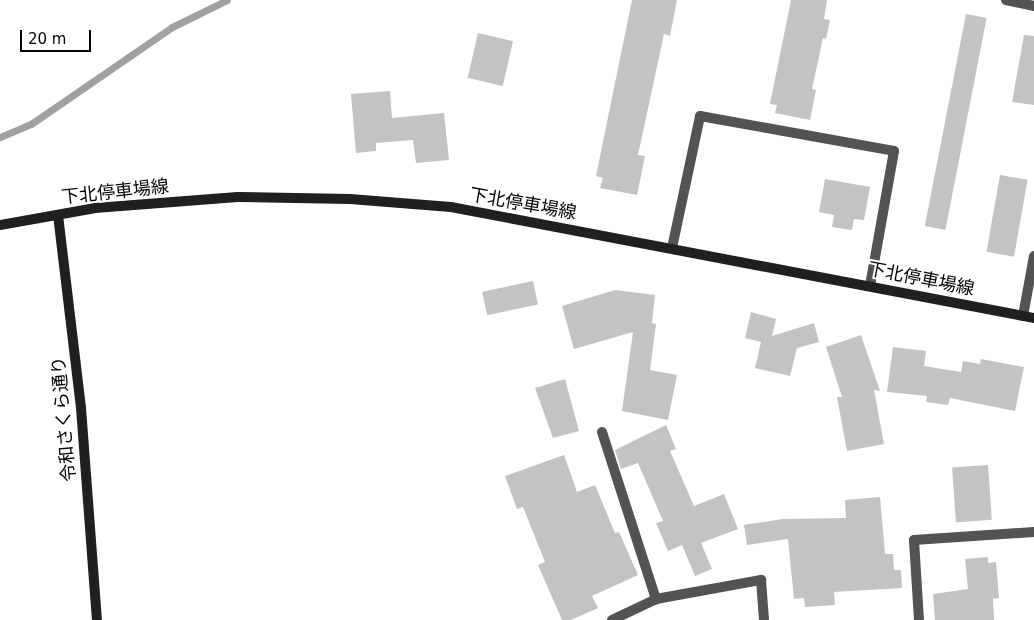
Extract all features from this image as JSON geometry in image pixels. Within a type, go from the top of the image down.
[{"type":"main road","name":"下北停車場線","points":[[0,225],[94,208],[238,197],[350,198],[451,207],[1034,318]]},
{"type":"main road","name":"令和さくら通り","points":[[58,215],[81,408],[97,620]]},
{"type":"street","points":[[1006,0],[1034,6]]},
{"type":"street","points":[[672,248],[700,116],[894,151],[870,286]]},
{"type":"street","points":[[1022,316],[1034,256]]},
{"type":"street","points":[[602,432],[656,599]]},
{"type":"street","points":[[919,620],[914,540],[1034,532]]},
{"type":"street","points":[[612,620],[656,599],[761,580],[764,620]]},
{"type":"building","points":[[632,0],[677,0],[670,36],[664,34],[638,155],[645,156],[637,195],[600,188],[603,178],[596,176]]},
{"type":"building","points":[[791,0],[827,0],[824,19],[830,20],[826,39],[823,38],[812,89],[816,90],[810,120],[775,113],[777,105],[770,104]]},
{"type":"building","points":[[966,14],[987,18],[945,230],[925,226]]},
{"type":"building","points":[[478,33],[513,41],[503,86],[468,78]]},
{"type":"building","points":[[1024,35],[1034,36],[1034,105],[1012,102]]},
{"type":"building","points":[[390,91],[392,118],[444,113],[449,160],[416,163],[413,140],[376,143],[376,151],[356,153],[351,94]]},
{"type":"building","points":[[1000,175],[1028,180],[1014,257],[986,252]]},
{"type":"building","points":[[825,179],[870,187],[864,220],[854,219],[852,230],[832,227],[834,215],[819,212]]},
{"type":"building","points":[[533,281],[538,304],[487,315],[482,292]]},
{"type":"building","points":[[615,290],[655,295],[652,323],[656,324],[650,370],[677,375],[668,420],[622,411],[633,332],[574,349],[562,306]]},
{"type":"building","points":[[751,312],[776,319],[772,336],[814,323],[819,342],[797,348],[790,376],[755,368],[761,342],[745,338]]},
{"type":"building","points":[[861,335],[880,391],[874,390],[884,444],[847,451],[837,397],[842,397],[826,347]]},
{"type":"building","points":[[893,347],[926,351],[924,366],[961,372],[963,361],[980,364],[981,359],[1024,367],[1015,411],[950,398],[948,405],[926,402],[927,396],[887,392]]},
{"type":"building","points":[[565,379],[579,431],[553,438],[535,388]]},
{"type":"building","points":[[666,425],[676,449],[670,451],[694,506],[724,494],[738,529],[701,543],[712,569],[695,576],[682,545],[668,551],[656,523],[663,521],[638,463],[621,469],[615,450]]},
{"type":"building","points":[[564,455],[577,492],[595,485],[615,533],[619,532],[638,575],[592,596],[598,608],[571,620],[562,620],[538,565],[545,562],[523,507],[517,509],[505,476]]},
{"type":"building","points":[[988,465],[992,520],[956,522],[952,468]]},
{"type":"building","points":[[880,497],[885,554],[893,554],[894,570],[901,570],[902,588],[834,592],[835,605],[805,607],[804,598],[794,599],[788,539],[747,545],[744,525],[782,519],[846,518],[845,500]]},
{"type":"building","points":[[988,557],[988,563],[996,562],[999,598],[993,599],[994,620],[935,620],[933,594],[968,589],[965,559]]},
{"type":"waterway","points":[[0,137],[31,124],[172,27],[227,0]]}]
